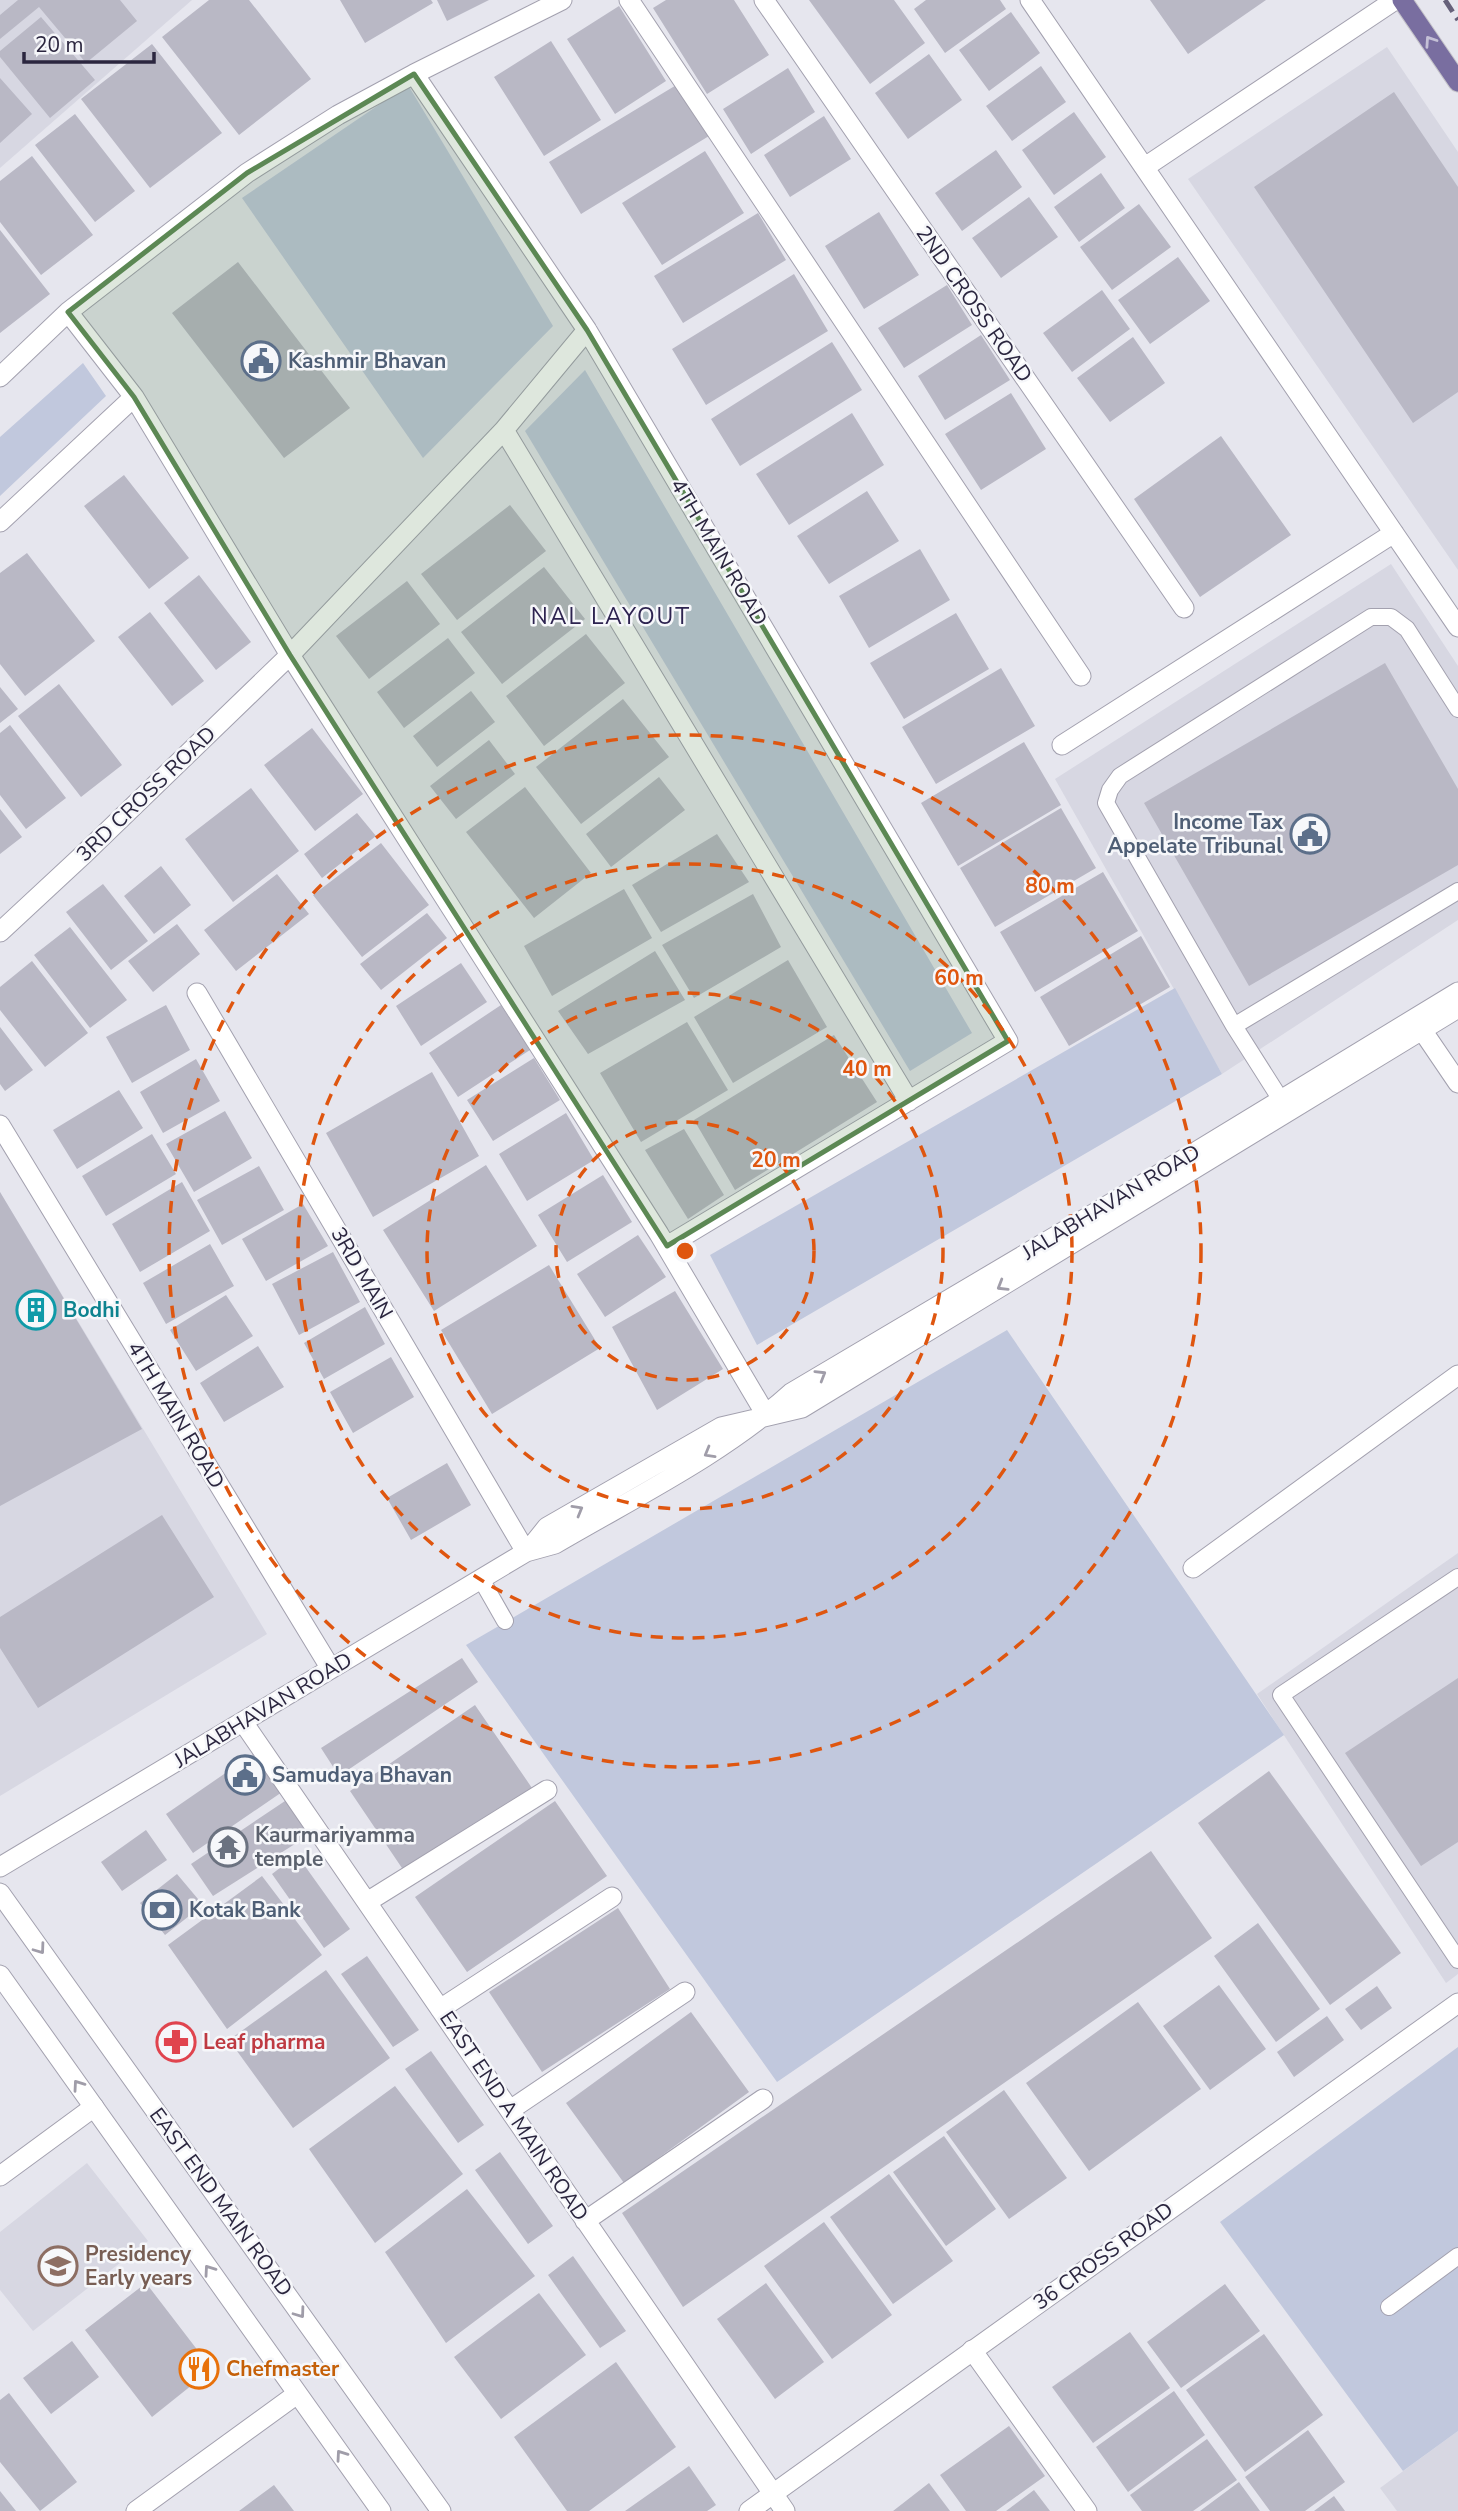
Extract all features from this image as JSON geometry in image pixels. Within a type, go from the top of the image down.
[{"type":"main road","points":[[1402,0],[1458,82]]},
{"type":"street","points":[[0,377],[68,312],[247,173],[338,115],[562,0]]},
{"type":"street","points":[[629,0],[1081,676]]},
{"type":"street","name":"2ND CROSS ROAD","points":[[764,0],[1184,608]]},
{"type":"street","points":[[1030,0],[1458,627]]},
{"type":"street","points":[[1145,167],[1395,0]]},
{"type":"street","name":"4TH MAIN ROAD","points":[[414,74],[587,330],[1008,1041],[909,1101]]},
{"type":"street","points":[[68,312],[134,397],[290,655],[667,1246],[766,1415]]},
{"type":"street","name":"3RD CROSS ROAD","points":[[0,932],[85,854],[290,655],[504,430],[587,330]]},
{"type":"street","points":[[0,522],[134,397]]},
{"type":"street","points":[[504,430],[909,1101],[667,1246]]},
{"type":"street","points":[[1062,745],[1394,533]]},
{"type":"street","name":"JALABHAVAN ROAD","points":[[766,1415],[791,1393],[1458,992]]},
{"type":"street","name":"3RD MAIN","points":[[197,993],[526,1552]]},
{"type":"street","name":"JALABHAVAN ROAD","points":[[0,1867],[526,1552],[547,1527],[721,1427],[802,1408],[1458,1008]]},
{"type":"street","points":[[1422,1030],[1458,1083]]},
{"type":"street","name":"4TH MAIN ROAD","points":[[0,1125],[331,1669]]},
{"type":"street","points":[[1193,1568],[1458,1375]]},
{"type":"street","name":"EAST END A MAIN ROAD","points":[[243,1722],[785,2511]]},
{"type":"street","points":[[367,1902],[547,1790]]},
{"type":"street","name":"EAST END MAIN ROAD","points":[[0,1893],[441,2511]]},
{"type":"street","points":[[440,2008],[612,1897]]},
{"type":"street","points":[[0,1976],[381,2511]]},
{"type":"street","points":[[510,2110],[685,1992]]},
{"type":"street","name":"36 CROSS ROAD","points":[[749,2511],[1458,2003]]},
{"type":"street","points":[[585,2221],[763,2099]]},
{"type":"street","points":[[0,2176],[93,2107]]},
{"type":"street","points":[[972,2350],[1087,2511]]},
{"type":"street","points":[[136,2511],[298,2394]]},
{"type":"lane","points":[[1281,1100],[1234,1026],[1106,803],[1115,783],[1120,776],[1371,617],[1391,617],[1407,629],[1458,709]]},
{"type":"lane","points":[[1234,1026],[1458,891]]},
{"type":"lane","points":[[1458,1577],[1281,1695],[1458,1960]]},
{"type":"lane","points":[[481,1579],[505,1621]]},
{"type":"lane","points":[[1389,2307],[1458,2256]]},
{"type":"highlighted area","points":[[414,74],[587,330],[1008,1041],[667,1246],[290,655],[134,397],[68,312],[247,173]]},
{"type":"shaded area","points":[[0,0],[192,0],[0,168]]},
{"type":"shaded area","points":[[1387,47],[1458,152],[1458,570],[1188,179]]},
{"type":"shaded area","points":[[408,85],[553,326],[423,458],[242,198]]},
{"type":"shaded area","points":[[83,363],[106,396],[0,496],[0,437]]},
{"type":"shaded area","points":[[585,370],[972,1033],[910,1071],[525,431]]},
{"type":"shaded area","points":[[1391,564],[1458,666],[1458,920],[1222,1074],[1055,779]]},
{"type":"shaded area","points":[[1175,988],[1222,1074],[757,1345],[710,1255]]},
{"type":"shaded area","points":[[0,1192],[267,1634],[0,1796]]},
{"type":"shaded area","points":[[1007,1330],[1284,1735],[777,2082],[466,1645]]},
{"type":"shaded area","points":[[1458,1553],[1458,1974],[1446,1983],[1257,1694]]},
{"type":"shaded area","points":[[1458,2047],[1458,2431],[1403,2471],[1220,2222]]},
{"type":"shaded area","name":"Presidency Early years","points":[[87,2163],[148,2241],[33,2331],[0,2290],[0,2232]]},
{"type":"shaded area","points":[[1458,2431],[1458,2511],[1397,2511],[1380,2488]]},
{"type":"building","points":[[18,0],[120,0],[137,21],[86,63],[39,7],[0,39],[0,15]]},
{"type":"building","points":[[209,0],[249,0],[311,79],[239,135],[162,37]]},
{"type":"building","points":[[340,0],[431,0],[433,3],[365,43]]},
{"type":"building","points":[[437,0],[489,0],[447,21]]},
{"type":"building","points":[[666,0],[734,0],[769,55],[707,94],[653,8]]},
{"type":"building","points":[[809,0],[894,0],[925,43],[870,84]]},
{"type":"building","points":[[926,0],[1000,0],[1006,9],[945,53],[914,9]]},
{"type":"building","points":[[1150,0],[1266,0],[1188,54]]},
{"type":"building","points":[[619,6],[666,81],[615,114],[567,39]]},
{"type":"building","points":[[1011,12],[1040,53],[989,91],[959,50]]},
{"type":"building","points":[[41,17],[95,80],[50,118],[0,57],[0,51]]},
{"type":"building","points":[[551,41],[601,120],[544,156],[494,77]]},
{"type":"building","points":[[152,44],[222,133],[150,188],[81,99]]},
{"type":"building","points":[[929,54],[962,100],[908,139],[875,93]]},
{"type":"building","points":[[1041,66],[1066,102],[1012,141],[986,106]]},
{"type":"building","points":[[788,68],[815,112],[751,154],[723,109]]},
{"type":"building","points":[[0,78],[32,114],[0,143]]},
{"type":"building","points":[[678,84],[709,136],[581,214],[549,162]]},
{"type":"building","points":[[1394,92],[1458,187],[1458,392],[1413,423],[1254,187]]},
{"type":"building","points":[[1074,112],[1106,157],[1054,195],[1022,150]]},
{"type":"building","points":[[75,114],[135,191],[95,222],[35,145]]},
{"type":"building","points":[[824,116],[851,159],[790,197],[764,155]]},
{"type":"building","points":[[996,150],[1022,187],[962,231],[935,193]]},
{"type":"building","points":[[705,151],[744,213],[662,265],[622,203]]},
{"type":"building","points":[[32,156],[93,235],[41,275],[0,222],[0,181]]},
{"type":"building","points":[[1101,173],[1125,208],[1079,242],[1054,207]]},
{"type":"building","points":[[1029,197],[1058,237],[1001,278],[972,238]]},
{"type":"building","points":[[1139,204],[1171,247],[1112,290],[1080,247]]},
{"type":"building","points":[[879,212],[919,275],[864,309],[825,246]]},
{"type":"building","points":[[758,213],[786,260],[683,323],[654,276]]},
{"type":"building","points":[[0,230],[50,294],[0,333]]},
{"type":"building","points":[[1178,257],[1210,301],[1150,344],[1118,300]]},
{"type":"building","name":"Kashmir Bhavan","points":[[238,262],[350,408],[284,458],[172,313]]},
{"type":"building","points":[[794,274],[828,331],[706,405],[672,349]]},
{"type":"building","points":[[947,285],[972,325],[904,368],[878,328]]},
{"type":"building","points":[[1102,290],[1130,329],[1072,372],[1043,333]]},
{"type":"building","points":[[981,335],[1010,380],[945,420],[918,376]]},
{"type":"building","points":[[1133,337],[1165,383],[1110,422],[1077,378]]},
{"type":"building","points":[[832,342],[862,390],[740,466],[711,419]]},
{"type":"building","points":[[1011,393],[1046,449],[981,490],[945,434]]},
{"type":"building","points":[[852,413],[884,465],[789,525],[756,474]]},
{"type":"building","points":[[1221,436],[1291,535],[1200,597],[1134,499]]},
{"type":"building","points":[[124,475],[189,558],[149,589],[84,506]]},
{"type":"building","points":[[867,491],[899,541],[829,584],[797,536]]},
{"type":"building","points":[[510,505],[546,551],[457,620],[421,574]]},
{"type":"building","points":[[920,549],[950,600],[869,648],[839,596]]},
{"type":"building","points":[[27,553],[95,641],[25,696],[0,664],[0,573]]},
{"type":"building","points":[[544,567],[585,619],[502,684],[461,632]]},
{"type":"building","points":[[199,575],[251,642],[216,670],[164,603]]},
{"type":"building","points":[[407,581],[440,624],[369,679],[336,636]]},
{"type":"building","points":[[150,612],[204,681],[172,706],[118,637]]},
{"type":"building","points":[[956,613],[989,669],[904,719],[870,663]]},
{"type":"building","points":[[586,634],[625,683],[544,746],[506,696]]},
{"type":"building","points":[[448,638],[475,673],[404,728],[377,692]]},
{"type":"building","name":"Income Tax Appelate Tribunal","points":[[1385,663],[1458,789],[1458,865],[1249,986],[1144,803]]},
{"type":"building","points":[[1001,668],[1035,726],[936,784],[902,727]]},
{"type":"building","points":[[59,684],[122,765],[81,797],[18,716]]},
{"type":"building","points":[[0,687],[18,709],[0,723]]},
{"type":"building","points":[[471,691],[495,722],[437,767],[413,736]]},
{"type":"building","points":[[623,699],[669,757],[581,824],[536,767]]},
{"type":"building","points":[[10,725],[66,798],[26,829],[0,795],[0,733]]},
{"type":"building","points":[[312,728],[363,794],[315,831],[264,765]]},
{"type":"building","points":[[489,740],[515,774],[456,819],[430,786]]},
{"type":"building","points":[[1024,742],[1061,805],[958,866],[921,803]]},
{"type":"building","points":[[659,777],[685,810],[611,867],[586,834]]},
{"type":"building","points":[[525,787],[591,873],[534,918],[466,832]]},
{"type":"building","points":[[251,788],[299,851],[233,902],[185,839]]},
{"type":"building","points":[[1061,808],[1096,868],[995,927],[960,868]]},
{"type":"building","points":[[0,809],[22,837],[0,854]]},
{"type":"building","points":[[357,813],[376,836],[322,878],[304,854]]},
{"type":"building","points":[[717,834],[749,882],[661,932],[632,885]]},
{"type":"building","points":[[381,843],[429,905],[362,957],[313,895]]},
{"type":"building","points":[[161,866],[191,905],[154,934],[124,896]]},
{"type":"building","points":[[1103,872],[1138,931],[1035,992],[1000,932]]},
{"type":"building","points":[[277,874],[309,914],[236,971],[204,930]]},
{"type":"building","points":[[103,884],[148,941],[111,970],[66,912]]},
{"type":"building","points":[[624,889],[652,938],[552,996],[524,946]]},
{"type":"building","points":[[753,894],[781,947],[694,998],[662,945]]},
{"type":"building","points":[[427,913],[447,938],[381,990],[360,964]]},
{"type":"building","points":[[177,924],[200,954],[153,992],[128,961]]},
{"type":"building","points":[[70,927],[127,1000],[90,1028],[34,955]]},
{"type":"building","points":[[1141,936],[1170,987],[1069,1046],[1040,997]]},
{"type":"building","points":[[655,951],[685,1000],[588,1054],[558,1011]]},
{"type":"building","points":[[788,960],[827,1027],[733,1083],[694,1017]]},
{"type":"building","points":[[32,961],[88,1033],[45,1067],[0,1010],[0,987]]},
{"type":"building","points":[[461,963],[487,1002],[421,1046],[396,1006]]},
{"type":"building","points":[[166,1005],[190,1050],[132,1083],[106,1037]]},
{"type":"building","points":[[501,1005],[530,1050],[458,1097],[429,1053]]},
{"type":"building","points":[[687,1022],[728,1090],[641,1142],[600,1073]]},
{"type":"building","points":[[0,1027],[33,1070],[5,1091],[0,1084]]},
{"type":"building","points":[[834,1035],[877,1102],[735,1190],[694,1120]]},
{"type":"building","points":[[534,1058],[560,1100],[493,1141],[467,1100]]},
{"type":"building","points":[[196,1059],[220,1101],[163,1133],[140,1092]]},
{"type":"building","points":[[432,1072],[479,1156],[373,1217],[326,1133]]},
{"type":"building","points":[[119,1090],[143,1128],[77,1169],[53,1130]]},
{"type":"building","points":[[225,1111],[252,1158],[194,1192],[166,1144]]},
{"type":"building","points":[[566,1113],[594,1160],[527,1201],[499,1154]]},
{"type":"building","points":[[684,1129],[724,1195],[688,1219],[645,1150]]},
{"type":"building","points":[[152,1134],[176,1174],[106,1216],[82,1176]]},
{"type":"building","points":[[486,1165],[537,1246],[434,1311],[383,1230]]},
{"type":"building","points":[[259,1166],[284,1210],[222,1245],[197,1200]]},
{"type":"building","points":[[603,1175],[632,1222],[567,1262],[538,1215]]},
{"type":"building","points":[[182,1182],[210,1231],[140,1272],[112,1224]]},
{"type":"building","name":"Bodhi","points":[[0,1192],[142,1429],[0,1506]]},
{"type":"building","points":[[303,1204],[328,1246],[266,1281],[242,1239]]},
{"type":"building","points":[[638,1235],[666,1277],[605,1317],[577,1274]]},
{"type":"building","points":[[210,1244],[234,1286],[166,1324],[143,1283]]},
{"type":"building","points":[[333,1252],[360,1302],[299,1335],[272,1284]]},
{"type":"building","points":[[549,1265],[600,1348],[492,1414],[441,1330]]},
{"type":"building","points":[[675,1291],[723,1369],[657,1410],[612,1327]]},
{"type":"building","points":[[226,1295],[253,1336],[196,1371],[170,1330]]},
{"type":"building","points":[[365,1307],[385,1344],[324,1379],[304,1343]]},
{"type":"building","points":[[258,1346],[284,1387],[224,1422],[200,1383]]},
{"type":"building","points":[[391,1357],[414,1397],[353,1433],[330,1392]]},
{"type":"building","points":[[447,1463],[471,1505],[411,1540],[387,1498]]},
{"type":"building","points":[[162,1515],[214,1597],[38,1708],[0,1648],[0,1617]]},
{"type":"building","points":[[462,1658],[478,1682],[339,1776],[321,1748]]},
{"type":"building","points":[[1458,1678],[1458,1842],[1421,1866],[1345,1753]]},
{"type":"building","points":[[475,1705],[532,1788],[406,1874],[350,1791]]},
{"type":"building","points":[[259,1750],[285,1790],[193,1853],[166,1814]]},
{"type":"building","points":[[1269,1771],[1401,1953],[1330,2005],[1198,1823]]},
{"type":"building","points":[[288,1799],[309,1835],[213,1896],[191,1864]]},
{"type":"building","points":[[555,1801],[607,1876],[467,1972],[415,1897]]},
{"type":"building","points":[[146,1830],[167,1860],[122,1891],[101,1862]]},
{"type":"building","points":[[1151,1851],[1212,1938],[683,2307],[622,2213]]},
{"type":"building","points":[[297,1855],[350,1929],[324,1948],[272,1874]]},
{"type":"building","points":[[177,1874],[203,1905],[165,1935],[140,1903]]},
{"type":"building","points":[[262,1876],[322,1955],[227,2029],[168,1945]]},
{"type":"building","points":[[618,1908],[670,1989],[542,2072],[489,1992]]},
{"type":"building","points":[[1258,1923],[1320,2009],[1276,2042],[1214,1956]]},
{"type":"building","points":[[367,1956],[419,2030],[393,2047],[341,1974]]},
{"type":"building","points":[[326,1970],[390,2058],[293,2128],[229,2040]]},
{"type":"building","points":[[1219,1985],[1266,2049],[1210,2090],[1163,2026]]},
{"type":"building","points":[[1377,1986],[1392,2008],[1361,2030],[1345,2009]]},
{"type":"building","points":[[1138,2002],[1201,2089],[1089,2171],[1026,2083]]},
{"type":"building","points":[[691,2012],[749,2092],[624,2183],[566,2103]]},
{"type":"building","points":[[1327,2016],[1344,2040],[1294,2077],[1277,2052]]},
{"type":"building","points":[[431,2051],[484,2125],[458,2143],[405,2069]]},
{"type":"building","points":[[395,2086],[463,2174],[375,2243],[309,2149]]},
{"type":"building","points":[[1004,2090],[1067,2178],[1009,2219],[946,2132]]},
{"type":"building","points":[[944,2136],[996,2209],[946,2246],[893,2172]]},
{"type":"building","points":[[500,2152],[553,2226],[528,2244],[475,2170]]},
{"type":"building","points":[[889,2174],[953,2261],[893,2304],[830,2217]]},
{"type":"building","points":[[467,2189],[535,2276],[446,2343],[385,2252]]},
{"type":"building","points":[[824,2222],[892,2315],[832,2359],[764,2266]]},
{"type":"building","points":[[573,2256],[626,2331],[600,2348],[548,2275]]},
{"type":"building","points":[[146,2283],[212,2369],[152,2417],[85,2330]]},
{"type":"building","points":[[766,2283],[824,2362],[775,2399],[717,2319]]},
{"type":"building","points":[[1225,2284],[1260,2331],[1181,2388],[1147,2342]]},
{"type":"building","points":[[539,2293],[586,2355],[501,2419],[454,2357]]},
{"type":"building","points":[[1130,2332],[1170,2388],[1093,2443],[1052,2387]]},
{"type":"building","points":[[1264,2334],[1323,2415],[1245,2472],[1186,2390]]},
{"type":"building","points":[[72,2341],[99,2377],[51,2414],[23,2378]]},
{"type":"building","points":[[616,2362],[676,2447],[589,2511],[567,2511],[514,2437]]},
{"type":"building","points":[[1174,2391],[1205,2435],[1128,2492],[1096,2447]]},
{"type":"building","points":[[9,2393],[77,2482],[40,2511],[0,2462],[0,2400]]},
{"type":"building","points":[[1009,2426],[1045,2476],[996,2511],[966,2511],[940,2475]]},
{"type":"building","points":[[1308,2430],[1345,2482],[1305,2511],[1270,2511],[1245,2477]]},
{"type":"building","points":[[1207,2439],[1237,2480],[1193,2511],[1142,2511],[1130,2495]]},
{"type":"building","points":[[689,2466],[716,2505],[707,2511],[625,2511]]},
{"type":"building","points":[[1239,2482],[1260,2511],[1200,2511]]},
{"type":"building","points":[[929,2483],[950,2511],[893,2511]]},
{"type":"building","points":[[274,2485],[294,2511],[239,2511]]},
{"type":"building","points":[[1034,2490],[1050,2511],[1006,2511]]},
{"type":"building","points":[[0,2491],[16,2511],[0,2511]]},
{"type":"building","points":[[1334,2496],[1345,2511],[1314,2511]]},
{"type":"railway","points":[[1445,0],[1458,20]]},
{"type":"place","name":"Kashmir Bhavan","points":[[261,361]]},
{"type":"place","name":"Income Tax Appelate Tribunal","points":[[1310,834]]},
{"type":"place","name":"Bodhi","points":[[36,1310]]},
{"type":"place","name":"Samudaya Bhavan","points":[[245,1775]]},
{"type":"place","name":"Kaurmariyamma temple","points":[[228,1847]]},
{"type":"place","name":"Kotak Bank","points":[[162,1910]]},
{"type":"place","name":"Leaf pharma","points":[[176,2042]]},
{"type":"place","name":"Presidency Early years","points":[[58,2266]]},
{"type":"place","name":"Chefmaster","points":[[199,2369]]},
{"type":"district","name":"NAL LAYOUT","points":[[611,616]]}]
